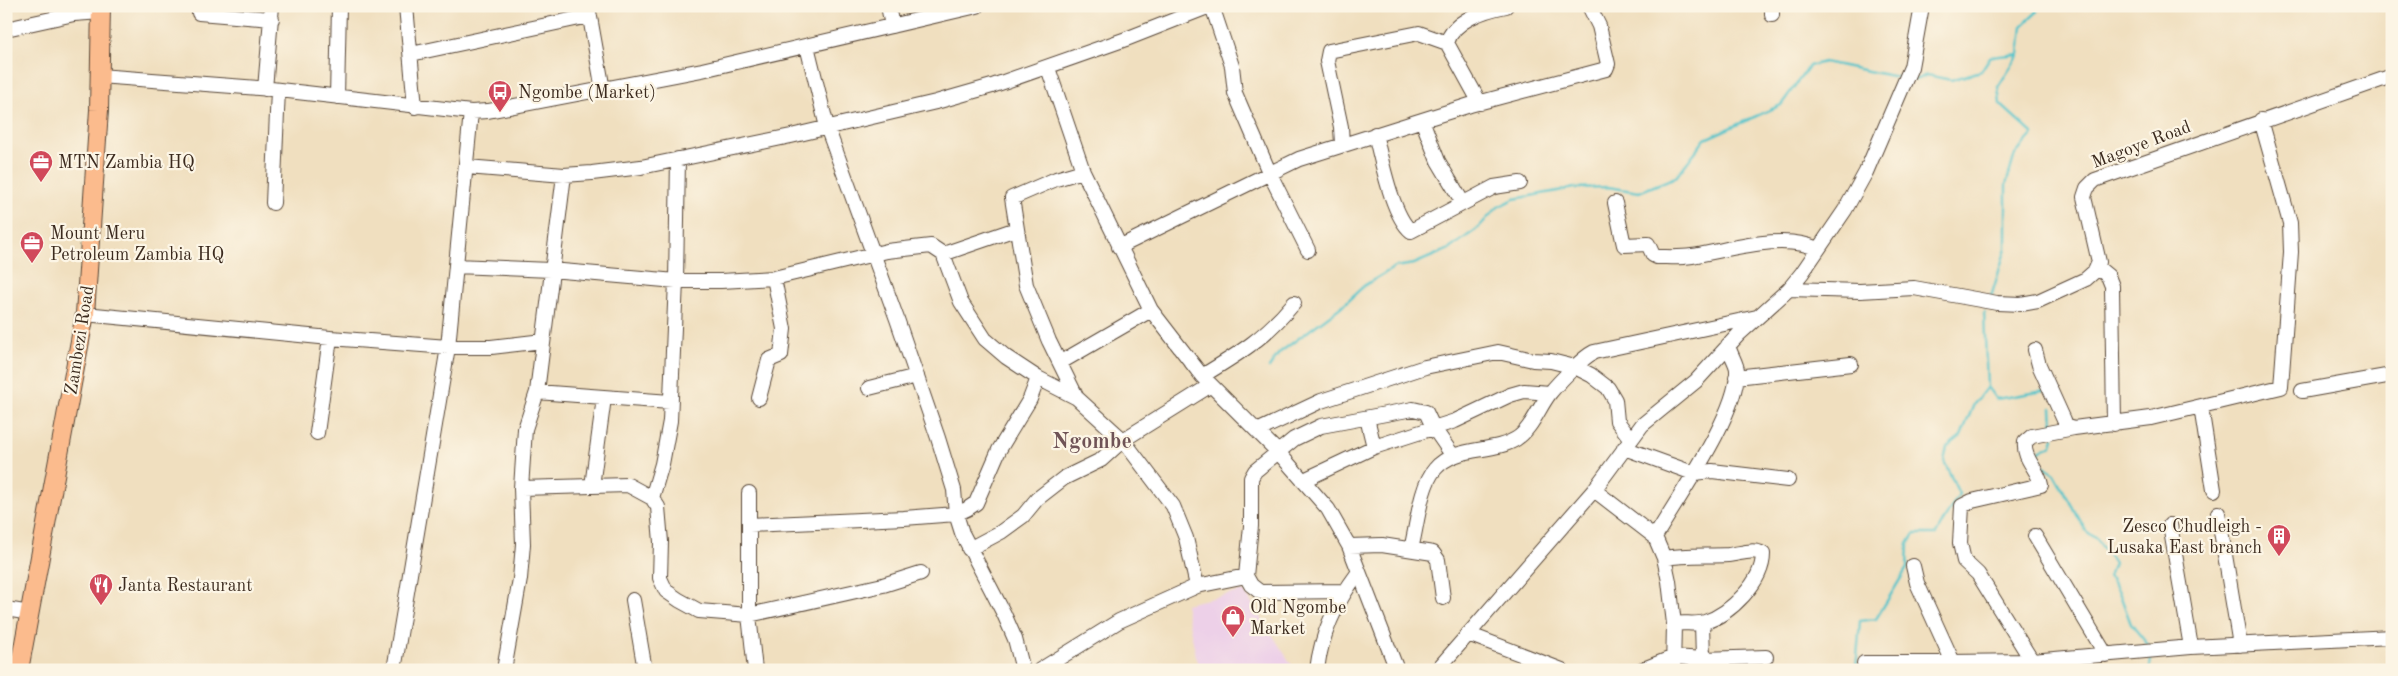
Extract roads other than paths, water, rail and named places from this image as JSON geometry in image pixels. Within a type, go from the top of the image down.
[{"type":"main road","name":"Zambezi Road","points":[[19,670],[85,314],[94,205],[101,9]]},
{"type":"street","points":[[338,97],[339,6]]},
{"type":"street","points":[[406,6],[415,107]]},
{"type":"street","points":[[888,6],[892,26]]},
{"type":"street","points":[[99,76],[271,89],[470,112],[518,106],[603,90],[807,46],[977,6]]},
{"type":"street","points":[[467,167],[564,175],[641,167],[827,127],[936,102],[1048,68],[1211,6],[1232,66],[1235,93],[1269,172],[1308,250]]},
{"type":"street","points":[[1119,247],[1299,158],[1480,102],[1606,69],[1608,64],[1599,26],[1589,6]]},
{"type":"street","points":[[1437,670],[1594,490],[1627,443],[1649,418],[1672,402],[1696,381],[1728,345],[1789,289],[1845,210],[1866,172],[1911,67],[1922,6]]},
{"type":"street","points":[[1447,43],[1452,32],[1464,22],[1496,7]]},
{"type":"street","points":[[6,29],[101,9]]},
{"type":"street","points":[[411,54],[588,11],[603,90]]},
{"type":"street","points":[[199,13],[272,13],[273,202]]},
{"type":"street","points":[[1342,144],[1341,127],[1327,61],[1329,51],[1419,33],[1447,43],[1480,102]]},
{"type":"street","points":[[807,46],[827,127],[917,376],[954,490],[956,514],[969,549],[1004,614],[1015,639],[1023,670]]},
{"type":"street","points":[[1048,68],[1083,171],[1151,310],[1206,381],[1278,452],[1328,509],[1349,546],[1397,670]]},
{"type":"street","name":"Magoye Road","points":[[2097,267],[2099,255],[2084,197],[2090,184],[2119,170],[2392,76]]},
{"type":"street","points":[[394,670],[448,347],[467,167],[470,112]]},
{"type":"street","points":[[1422,120],[1438,161],[1463,202]]},
{"type":"street","points":[[2032,661],[1978,574],[1964,561],[1960,543],[1962,506],[1972,501],[2041,485],[2040,478],[2024,453],[2025,442],[2032,436],[2074,428],[2114,424],[2201,407],[2281,387],[2291,252],[2290,223],[2261,120]]},
{"type":"street","points":[[1375,134],[1388,185],[1408,229],[1414,230],[1424,226],[1463,202],[1494,187],[1520,183]]},
{"type":"street","points":[[652,498],[666,442],[670,402],[676,281],[678,159]]},
{"type":"street","points":[[1077,398],[1037,315],[1026,285],[1011,200],[1014,196],[1083,171]]},
{"type":"street","points":[[504,670],[520,579],[523,544],[521,488],[525,429],[536,392],[564,175]]},
{"type":"street","points":[[1615,203],[1624,245],[1648,244],[1653,255],[1657,257],[1691,256],[1781,242],[1800,242],[1818,249]]},
{"type":"street","points":[[943,254],[1016,229]]},
{"type":"street","points":[[456,266],[551,270],[676,281],[774,278],[873,254],[931,246],[943,254],[961,302],[980,332],[1006,358],[1038,378],[1077,398],[1123,440],[1174,506],[1186,538],[1197,586]]},
{"type":"street","points":[[1789,289],[1860,291],[1914,288],[1997,303],[2021,304],[2038,301],[2060,293],[2086,279],[2097,267],[2108,276],[2112,286],[2114,424]]},
{"type":"street","points":[[759,398],[769,360],[781,355],[784,329],[774,278]]},
{"type":"street","points":[[969,549],[1001,532],[1023,516],[1038,500],[1064,478],[1101,460],[1123,440],[1206,381],[1275,325],[1294,303]]},
{"type":"street","points":[[1061,362],[1151,310]]},
{"type":"street","points":[[85,314],[330,338],[448,347],[492,347],[543,341]]},
{"type":"street","points":[[1411,549],[1429,479],[1435,468],[1453,456],[1518,438],[1550,393],[1576,367],[1582,358],[1594,352],[1758,317]]},
{"type":"street","points":[[316,434],[330,338]]},
{"type":"street","points":[[1655,537],[1714,439],[1730,400],[1737,368],[1732,360],[1728,345]]},
{"type":"street","points":[[2035,350],[2039,365],[2066,425],[2074,428]]},
{"type":"street","points":[[1257,431],[1321,401],[1425,367],[1468,356],[1498,352],[1576,367],[1591,375],[1608,388],[1615,400],[1617,421],[1627,443],[1693,473],[1712,471],[1788,480]]},
{"type":"street","points":[[1736,377],[1851,364]]},
{"type":"street","points":[[2302,391],[2392,375]]},
{"type":"street","points":[[869,388],[917,376]]},
{"type":"street","points":[[749,525],[956,514],[976,503],[999,450],[1030,399],[1038,378]]},
{"type":"street","points":[[1304,480],[1374,447],[1455,421],[1510,395],[1524,391],[1550,393]]},
{"type":"street","points":[[536,392],[670,402]]},
{"type":"street","points":[[592,486],[604,398]]},
{"type":"street","points":[[2201,407],[2214,490]]},
{"type":"street","points":[[1344,591],[1260,592],[1251,585],[1246,576],[1251,526],[1252,478],[1255,471],[1294,438],[1321,426],[1413,408],[1426,412],[1433,427],[1453,456]]},
{"type":"street","points":[[1367,418],[1374,447]]},
{"type":"street","points":[[521,488],[628,486],[652,498],[658,507],[661,542],[660,578],[666,590],[699,611],[749,615],[884,585],[921,573]]},
{"type":"street","points":[[1594,490],[1655,537],[1664,558],[1669,581],[1674,624],[1674,664]]},
{"type":"street","points":[[749,492],[749,615],[755,670]]},
{"type":"street","points":[[2218,513],[2240,645]]},
{"type":"street","points":[[2170,525],[2190,647]]},
{"type":"street","points":[[2035,536],[2106,655]]},
{"type":"street","points":[[1349,546],[1382,545],[1436,555],[1443,598]]},
{"type":"street","points":[[1664,558],[1688,554],[1730,555],[1751,551],[1764,554],[1758,576],[1726,611],[1702,623],[1686,621],[1674,624]]},
{"type":"street","points":[[1913,566],[1917,583],[1953,662]]},
{"type":"street","points":[[1317,670],[1322,640],[1344,591],[1358,573]]},
{"type":"street","points":[[1040,670],[1119,622],[1197,586],[1246,576]]},
{"type":"street","points":[[633,600],[645,670]]},
{"type":"street","points":[[6,609],[30,613]]},
{"type":"street","points":[[1702,623],[1704,660]]},
{"type":"street","points":[[1468,634],[1562,670]]},
{"type":"street","points":[[1864,663],[2032,661],[2190,647],[2392,637]]},
{"type":"street","points":[[1641,670],[1704,660],[1766,657]]},
{"type":"waterway","points":[[1991,297],[2006,248],[2006,185],[2015,154],[2033,134],[2000,104],[1998,87],[2019,54],[2022,26],[2037,12],[2036,6]]},
{"type":"waterway","points":[[1910,79],[1915,80],[1927,75],[1951,80],[1981,71],[1990,57],[2019,54]]},
{"type":"waterway","points":[[1269,368],[1279,353],[1342,306],[1365,285],[1395,267],[1414,264],[1449,249],[1477,229],[1498,207],[1514,199],[1574,188],[1608,187],[1639,192],[1676,177],[1705,139],[1781,105],[1809,66],[1824,62],[1902,78]]},
{"type":"waterway","points":[[1856,670],[1860,621],[1876,619],[1907,568],[1908,544],[1914,534],[1936,534],[1959,494],[1944,461],[1947,447],[1961,436],[1974,404],[1987,387],[1984,312]]},
{"type":"waterway","points":[[1987,387],[1996,399],[2044,391]]},
{"type":"waterway","points":[[2052,408],[2053,428]]},
{"type":"waterway","points":[[2054,438],[2052,445],[2039,452],[2038,455],[2043,466],[2054,474],[2086,531],[2097,539],[2114,563],[2109,576],[2119,592],[2131,624],[2148,645]]},
{"type":"waterway","points":[[2150,670],[2151,656]]},
{"type":"place","name":"Ngombe (Market)","points":[[500,113]]},
{"type":"place","name":"MTN Zambia HQ","points":[[41,183]]},
{"type":"place","name":"Mount Meru Petroleum Zambia HQ","points":[[32,264]]},
{"type":"place","name":"Zesco Chudleigh - Lusaka East branch","points":[[2279,557]]},
{"type":"place","name":"Janta Restaurant","points":[[101,606]]},
{"type":"place","name":"Old Ngombe Market","points":[[1233,638]]},
{"type":"district","name":"Ngombe","points":[[1092,440]]}]
